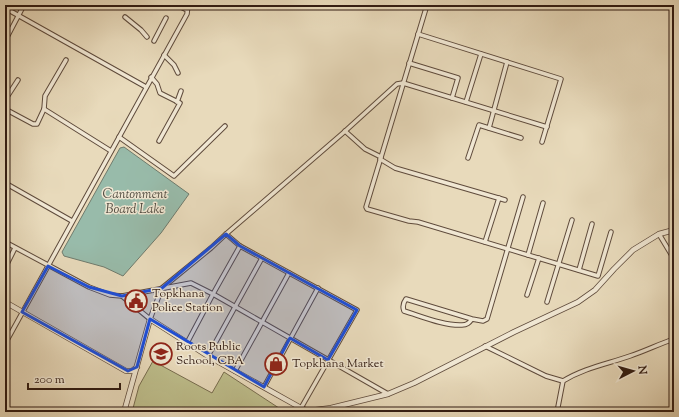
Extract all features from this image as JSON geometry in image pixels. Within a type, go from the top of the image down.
[{"type":"street","points":[[5,40],[24,5]]},
{"type":"street","points":[[177,5],[187,10]]},
{"type":"street","points":[[5,344],[164,55],[187,10],[188,5]]},
{"type":"street","points":[[427,5],[402,83],[366,207],[367,209],[486,242],[598,276],[611,232]]},
{"type":"street","points":[[5,8],[146,87]]},
{"type":"street","points":[[125,17],[141,30],[146,37]]},
{"type":"street","points":[[154,41],[166,18]]},
{"type":"street","points":[[418,34],[561,79],[542,142]]},
{"type":"street","points":[[466,102],[482,54]]},
{"type":"street","points":[[164,55],[174,65],[178,73]]},
{"type":"street","points":[[5,109],[33,124],[37,124],[44,109],[45,96],[66,60]]},
{"type":"street","points":[[409,62],[458,78],[452,98]]},
{"type":"street","points":[[489,128],[507,62]]},
{"type":"street","points":[[151,77],[157,84],[160,93],[180,103],[159,141]]},
{"type":"street","points":[[5,100],[18,80]]},
{"type":"street","points":[[124,412],[150,320],[162,288],[211,248],[397,84],[402,83],[547,127]]},
{"type":"street","points":[[5,91],[9,94]]},
{"type":"street","points":[[177,102],[181,91]]},
{"type":"street","points":[[44,109],[111,151]]},
{"type":"street","points":[[468,158],[479,125],[521,138]]},
{"type":"street","points":[[119,137],[174,176],[225,126]]},
{"type":"street","points":[[345,131],[365,149],[395,168],[505,200]]},
{"type":"street","points":[[5,183],[72,221]]},
{"type":"street","points":[[472,319],[468,324],[462,326],[447,324],[404,311],[403,303],[406,299],[472,319],[483,321],[487,319],[523,197]]},
{"type":"street","points":[[486,242],[499,198]]},
{"type":"street","points":[[528,255],[543,203]]},
{"type":"street","points":[[547,302],[572,220]]},
{"type":"street","points":[[579,270],[592,224]]},
{"type":"street","points":[[122,296],[150,320],[208,356],[309,412],[388,394],[414,383],[485,346],[578,302],[594,290],[633,250],[659,234],[674,230]]},
{"type":"street","points":[[226,234],[240,246],[357,310],[301,408]]},
{"type":"street","points":[[659,234],[674,259]]},
{"type":"street","points":[[5,242],[89,287],[110,295],[122,296],[191,283],[213,294],[388,394]]},
{"type":"street","points":[[187,342],[240,246]]},
{"type":"street","points":[[5,268],[15,248]]},
{"type":"street","points":[[208,356],[262,258]]},
{"type":"street","points":[[527,295],[539,258]]},
{"type":"street","points":[[235,371],[289,273]]},
{"type":"street","points":[[264,387],[318,288]]},
{"type":"street","points":[[5,302],[126,371],[130,377],[132,385]]},
{"type":"street","points":[[485,346],[546,376],[563,381],[590,368],[632,356],[674,339]]},
{"type":"street","points":[[126,371],[132,371],[137,367]]},
{"type":"street","points":[[557,412],[563,381]]},
{"type":"highlighted area","points":[[226,234],[240,246],[357,310],[328,360],[290,338],[264,387],[150,319],[137,367],[128,371],[22,312],[48,266],[89,287],[122,296],[162,288]]},
{"type":"green space","points":[[153,361],[212,393],[224,372],[285,412],[132,412],[139,386]]},
{"type":"water","name":"Cantonment Board Lake","points":[[124,147],[189,194],[161,233],[123,276],[104,267],[64,256],[62,252],[120,148]]},
{"type":"place","name":"Topkhana Police Station","points":[[136,301]]},
{"type":"place","name":"Roots Public School, CBA","points":[[161,354]]},
{"type":"place","name":"Topkhana Market","points":[[276,364]]}]
